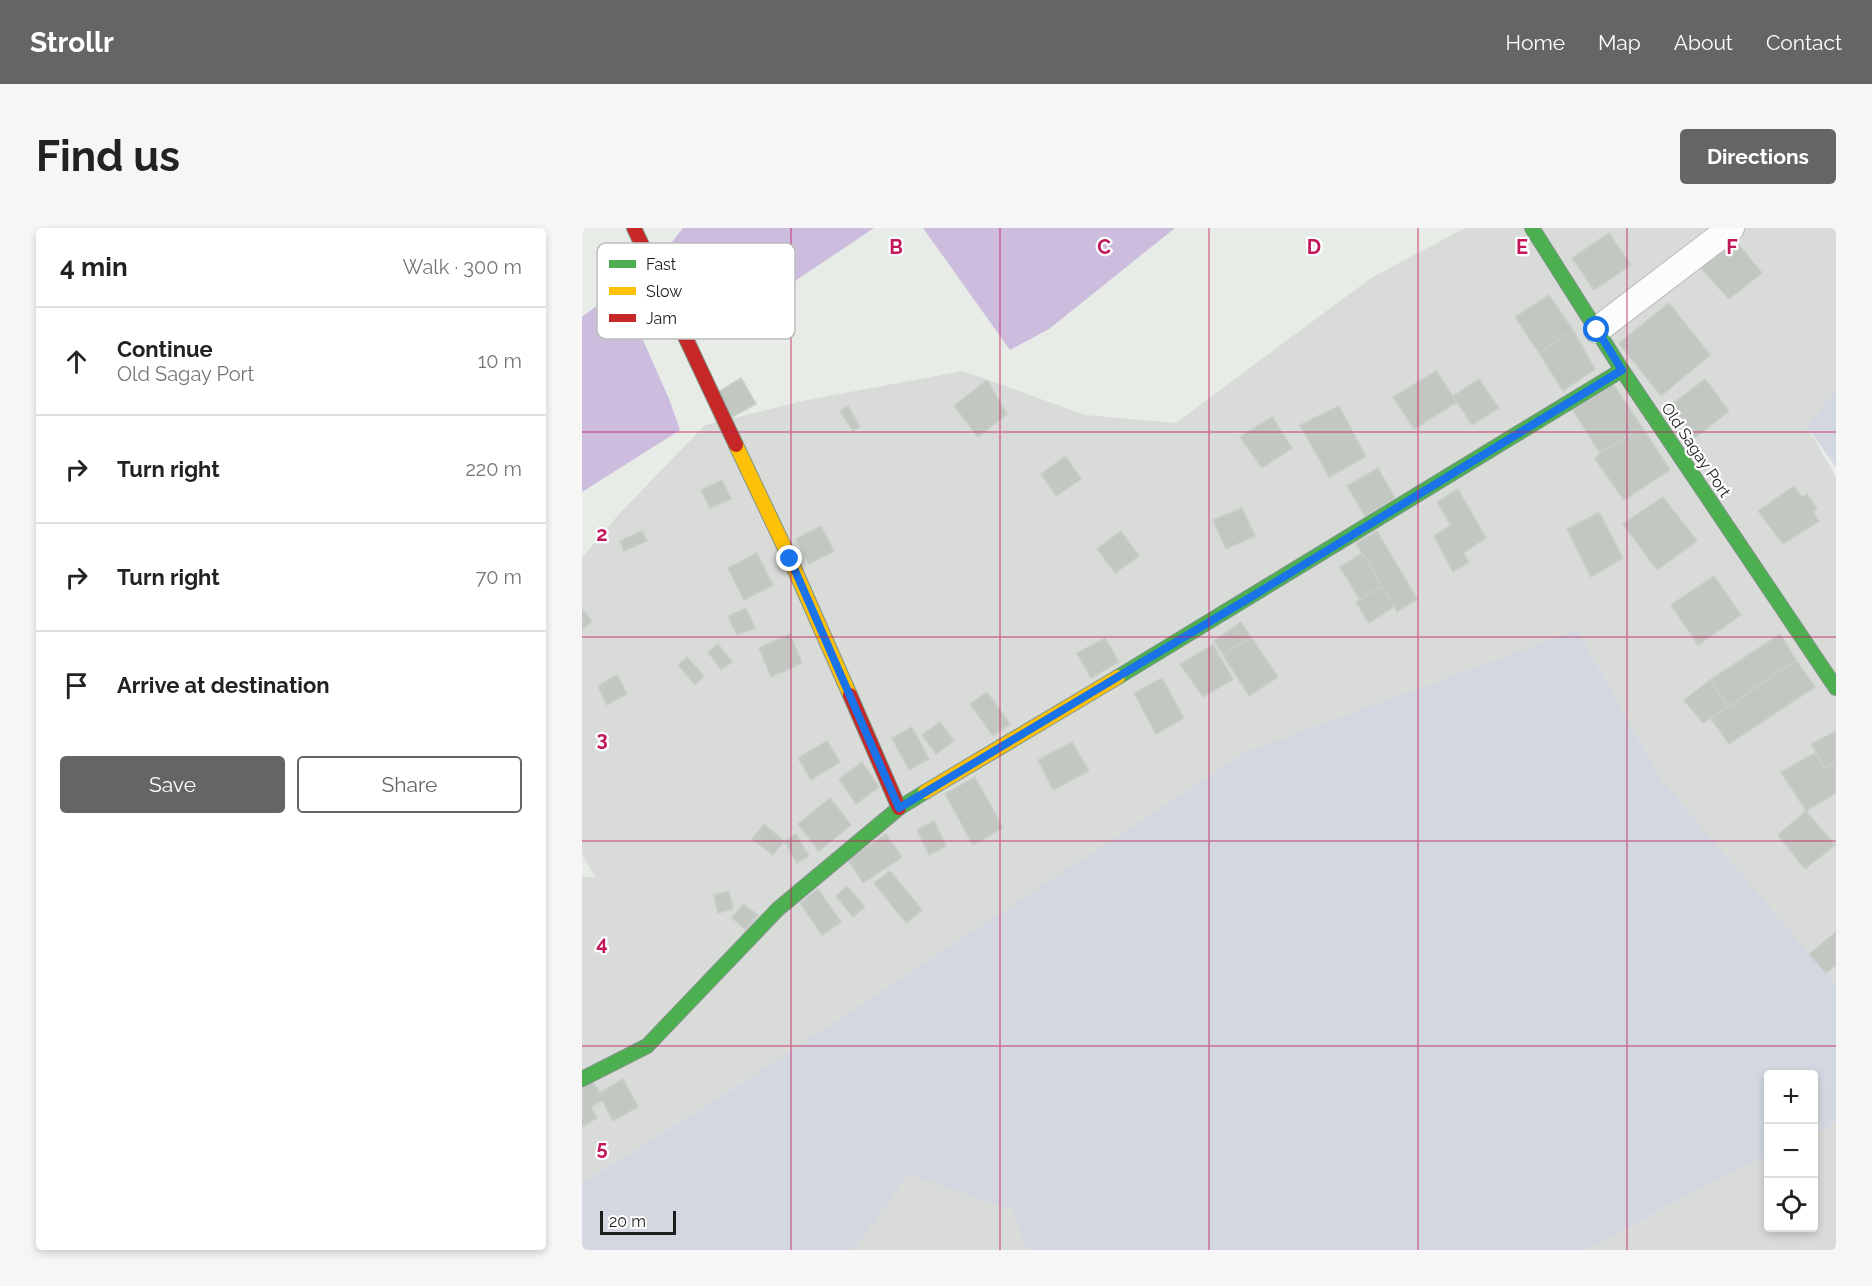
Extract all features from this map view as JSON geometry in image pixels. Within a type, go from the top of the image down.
[{"type":"street","points":[[634,228],[641,243]]},
{"type":"street","name":"Old Sagay Port","points":[[1532,228],[1622,370],[1836,688]]},
{"type":"street","points":[[1597,330],[1731,228]]},
{"type":"street","points":[[686,339],[790,559],[899,808]]},
{"type":"street","points":[[582,1079],[647,1046],[777,909],[899,808],[1251,597],[1622,370]]},
{"type":"shaded area","points":[[683,228],[874,228],[795,281],[795,243],[671,243]]},
{"type":"shaded area","points":[[923,228],[1175,228],[1049,329],[1010,350]]},
{"type":"shaded area","points":[[1465,228],[1836,228],[1836,393],[1807,427],[1836,477],[1836,1012],[1660,778],[1578,630],[742,1083],[582,1183],[582,877],[595,877],[582,854],[582,558],[619,514],[705,425],[802,401],[963,371],[1085,415],[1176,423],[1371,278]]},
{"type":"shaded area","points":[[597,306],[597,339],[643,339],[680,430],[582,492],[582,317]]},
{"type":"shaded area","points":[[1836,390],[1836,467],[1807,427]]},
{"type":"shaded area","points":[[1578,630],[1660,778],[1836,985],[1836,1123],[1818,1132],[1818,1070],[1764,1070],[1764,1157],[1720,1178],[1587,1250],[1026,1250],[1013,1210],[908,1174],[854,1250],[582,1250],[582,1183],[742,1083],[1246,752]]},
{"type":"shaded area","points":[[1836,1123],[1836,1250],[1587,1250],[1720,1178],[1764,1157],[1764,1232],[1818,1232],[1818,1132]]},
{"type":"shaded area","points":[[907,1173],[1013,1210],[1026,1250],[854,1250]]},
{"type":"building","points":[[1609,233],[1631,265],[1594,290],[1572,258]]},
{"type":"building","points":[[1735,240],[1762,273],[1729,299],[1700,267]]},
{"type":"building","points":[[1549,295],[1573,330],[1539,353],[1515,317]]},
{"type":"building","points":[[1669,303],[1710,355],[1661,396],[1619,343]]},
{"type":"building","points":[[1573,330],[1595,369],[1563,391],[1539,353]]},
{"type":"building","points":[[1436,371],[1457,402],[1414,429],[1393,397]]},
{"type":"building","points":[[741,378],[756,404],[732,417],[718,392]]},
{"type":"building","points":[[1479,379],[1499,408],[1472,425],[1453,396]]},
{"type":"building","points":[[1705,379],[1729,411],[1695,438],[1670,406]]},
{"type":"building","points":[[987,380],[1007,414],[978,437],[954,406]]},
{"type":"building","points":[[1613,384],[1642,427],[1600,453],[1572,409]]},
{"type":"building","points":[[848,406],[860,427],[853,431],[840,411]]},
{"type":"building","points":[[1339,406],[1366,457],[1329,477],[1300,425]]},
{"type":"building","points":[[1272,417],[1292,448],[1262,468],[1240,437]]},
{"type":"building","points":[[1642,427],[1670,470],[1624,500],[1595,459],[1600,453]]},
{"type":"building","points":[[1064,457],[1081,479],[1056,496],[1041,474]]},
{"type":"building","points":[[1378,468],[1395,498],[1365,516],[1347,486]]},
{"type":"building","points":[[722,480],[731,499],[710,508],[701,490]]},
{"type":"building","points":[[1794,486],[1802,497],[1807,494],[1817,509],[1813,512],[1819,521],[1783,544],[1758,511]]},
{"type":"building","points":[[1458,489],[1486,538],[1463,553],[1469,562],[1453,572],[1434,536],[1451,525],[1437,502]]},
{"type":"building","points":[[1663,497],[1697,541],[1657,570],[1623,524]]},
{"type":"building","points":[[1242,508],[1255,536],[1226,549],[1213,520]]},
{"type":"building","points":[[1598,513],[1623,558],[1591,577],[1567,529]]},
{"type":"building","points":[[821,526],[834,551],[809,564],[796,539]]},
{"type":"building","points":[[642,531],[647,541],[624,551],[620,541]]},
{"type":"building","points":[[1121,531],[1139,556],[1115,573],[1097,549]]},
{"type":"building","points":[[1377,531],[1417,599],[1397,612],[1356,543]]},
{"type":"building","points":[[757,553],[773,585],[744,600],[728,568]]},
{"type":"building","points":[[1362,553],[1382,586],[1360,600],[1340,567]]},
{"type":"building","points":[[1714,576],[1741,615],[1698,645],[1671,605]]},
{"type":"building","points":[[1382,586],[1394,607],[1369,623],[1356,602]]},
{"type":"building","points":[[746,608],[755,628],[737,635],[728,616]]},
{"type":"building","points":[[582,609],[592,621],[582,630]]},
{"type":"building","points":[[1241,622],[1251,637],[1223,655],[1214,641]]},
{"type":"building","points":[[790,634],[802,663],[771,677],[759,648]]},
{"type":"building","points":[[1780,634],[1796,660],[1728,707],[1710,680]]},
{"type":"building","points":[[1251,637],[1278,677],[1249,696],[1223,655]]},
{"type":"building","points":[[1105,638],[1119,662],[1091,678],[1077,653]]},
{"type":"building","points":[[718,644],[732,662],[721,670],[708,652]]},
{"type":"building","points":[[1213,645],[1233,679],[1203,697],[1180,664]]},
{"type":"building","points":[[687,657],[704,676],[695,685],[678,665]]},
{"type":"building","points":[[1796,660],[1815,687],[1729,744],[1711,719]]},
{"type":"building","points":[[617,675],[627,694],[607,705],[598,686]]},
{"type":"building","points":[[1162,678],[1184,718],[1156,734],[1134,693]]},
{"type":"building","points":[[1710,680],[1728,707],[1703,723],[1684,700]]},
{"type":"building","points":[[987,692],[1010,724],[993,736],[970,704]]},
{"type":"building","points":[[940,722],[954,741],[936,754],[922,735]]},
{"type":"building","points":[[912,727],[929,759],[909,770],[892,738]]},
{"type":"building","points":[[1836,731],[1836,762],[1825,768],[1811,744]]},
{"type":"building","points":[[827,741],[840,762],[811,780],[798,758]]},
{"type":"building","points":[[1072,742],[1089,771],[1053,790],[1038,760]]},
{"type":"building","points":[[1815,753],[1825,768],[1836,762],[1836,793],[1806,811],[1781,772]]},
{"type":"building","points":[[862,762],[879,787],[856,804],[839,779]]},
{"type":"building","points":[[975,777],[1003,828],[973,845],[945,794]]},
{"type":"building","points":[[830,798],[851,825],[819,851],[798,824]]},
{"type":"building","points":[[1806,811],[1835,845],[1805,869],[1778,835]]},
{"type":"building","points":[[934,821],[946,846],[929,855],[917,830]]},
{"type":"building","points":[[764,824],[784,841],[773,855],[752,839]]},
{"type":"building","points":[[796,834],[809,856],[797,863],[784,841]]},
{"type":"building","points":[[886,834],[902,857],[863,883],[848,860]]},
{"type":"building","points":[[890,871],[922,910],[906,923],[874,883]]},
{"type":"building","points":[[847,886],[865,907],[853,917],[836,896]]},
{"type":"building","points":[[818,889],[841,922],[822,935],[800,903]]},
{"type":"building","points":[[729,891],[733,909],[718,913],[714,895]]},
{"type":"building","points":[[743,904],[758,915],[746,930],[732,918]]},
{"type":"building","points":[[1836,932],[1836,965],[1826,973],[1809,954]]},
{"type":"building","points":[[591,1079],[600,1093],[623,1079],[638,1107],[613,1121],[602,1100],[591,1107],[597,1118],[582,1127],[582,1085]]},
{"type":"traffic: fast","points":[[1532,228],[1622,370],[1836,688]]},
{"type":"traffic: fast","points":[[1118,677],[1622,370]]},
{"type":"traffic: fast","points":[[582,1079],[647,1046],[778,909],[899,808],[925,792]]},
{"type":"traffic: slow","points":[[736,445],[790,559],[850,695]]},
{"type":"traffic: slow","points":[[925,792],[1118,677]]},
{"type":"traffic: jam","points":[[634,228],[641,243]]},
{"type":"traffic: jam","points":[[686,339],[736,445]]},
{"type":"traffic: jam","points":[[850,695],[899,808]]},
{"type":"route","points":[[790,559],[899,808],[1251,597],[1622,370],[1597,330]]}]
